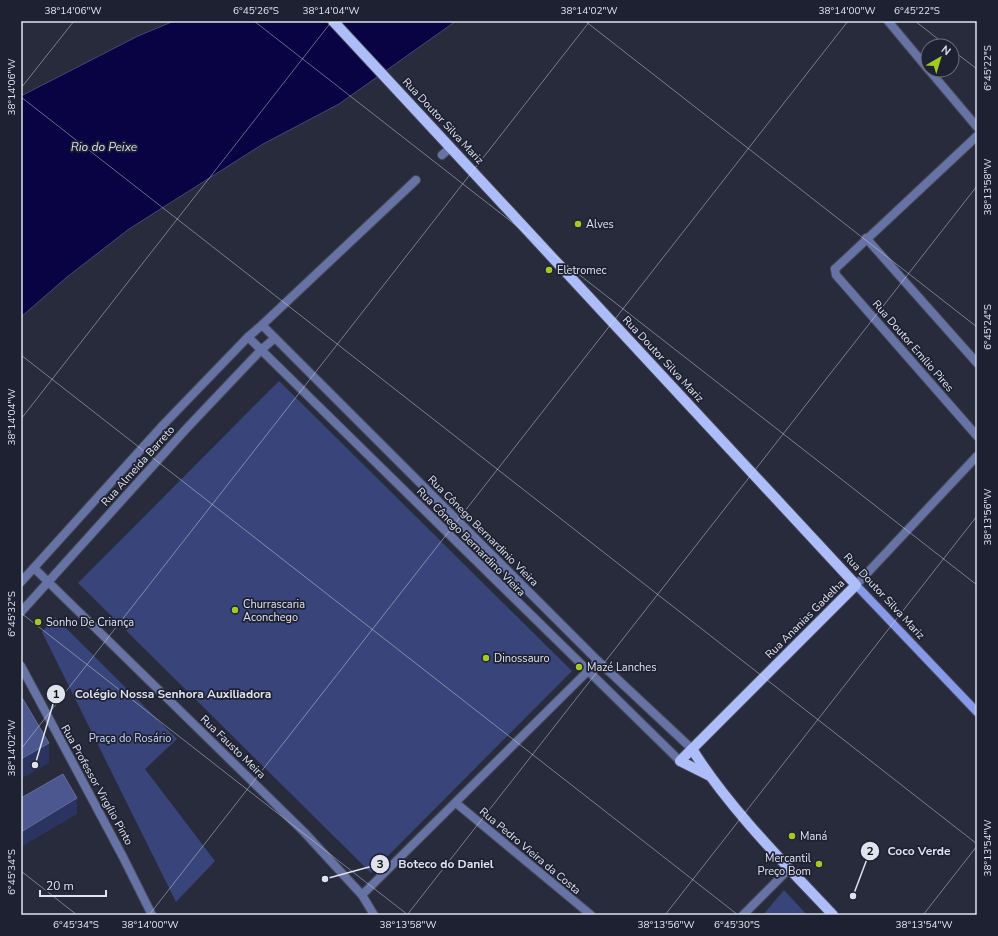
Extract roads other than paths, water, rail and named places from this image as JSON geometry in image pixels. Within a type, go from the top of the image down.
[{"type":"main road","name":"Rua Doutor Silva Mariz","points":[[333,21],[856,585],[977,712]]},
{"type":"main road","name":"Rua Ananias Gadelha","points":[[680,761],[856,585]]},
{"type":"main road","points":[[692,750],[708,775],[789,869],[833,915]]},
{"type":"main road","points":[[680,761],[708,775]]},
{"type":"street","points":[[888,21],[920,60]]},
{"type":"street","points":[[935,78],[977,128]]},
{"type":"street","points":[[977,136],[866,238],[977,363]]},
{"type":"street","points":[[442,155],[451,147]]},
{"type":"street","name":"Rua Almeida Barreto","points":[[21,582],[163,425],[248,337],[416,180]]},
{"type":"street","name":"Rua Doutor Emílio Pires","points":[[866,238],[835,269],[836,275],[977,436]]},
{"type":"street","name":"Rua Cônego Bernardinio Vieira","points":[[262,324],[598,661],[692,750]]},
{"type":"street","name":"Rua Cônego Bernardino Vieira","points":[[248,337],[680,761]]},
{"type":"street","name":"Rua Almeida Barreto","points":[[21,612],[187,428],[261,350],[275,338]]},
{"type":"street","name":"Rua Ananias Gadelha","points":[[856,585],[977,456]]},
{"type":"street","name":"Rua Fausto Meira","points":[[34,568],[299,826],[362,895],[374,915]]},
{"type":"street","points":[[362,895],[598,661]]},
{"type":"street","name":"Rua Professor Virgílio Pinto","points":[[21,666],[123,857],[152,915]]},
{"type":"street","name":"Rua Pedro Vieira da Costa","points":[[456,803],[591,915]]},
{"type":"street","points":[[743,915],[789,869]]},
{"type":"water","name":"Rio do Peixe","points":[[174,21],[456,21],[339,104],[263,144],[129,229],[67,277],[21,317],[21,96],[138,36]]},
{"type":"place","name":"Alves","points":[[578,224]]},
{"type":"place","name":"Eletromec","points":[[549,270]]},
{"type":"place","name":"Churrascaria Aconchego","points":[[235,610]]},
{"type":"place","name":"Sonho De Criança","points":[[38,622]]},
{"type":"place","name":"Dinossauro","points":[[486,658]]},
{"type":"place","name":"Mazé Lanches","points":[[579,667]]},
{"type":"place","name":"Colégio Nossa Senhora Auxiliadora","points":[[35,765]]},
{"type":"place","name":"Maná","points":[[792,836]]},
{"type":"place","name":"Mercantil Preço Bom","points":[[819,864]]},
{"type":"place","name":"Boteco do Daniel","points":[[325,879]]},
{"type":"place","name":"Coco Verde","points":[[853,896]]},
{"type":"park label","name":"Praça do Rosário","points":[[130,738]]}]
